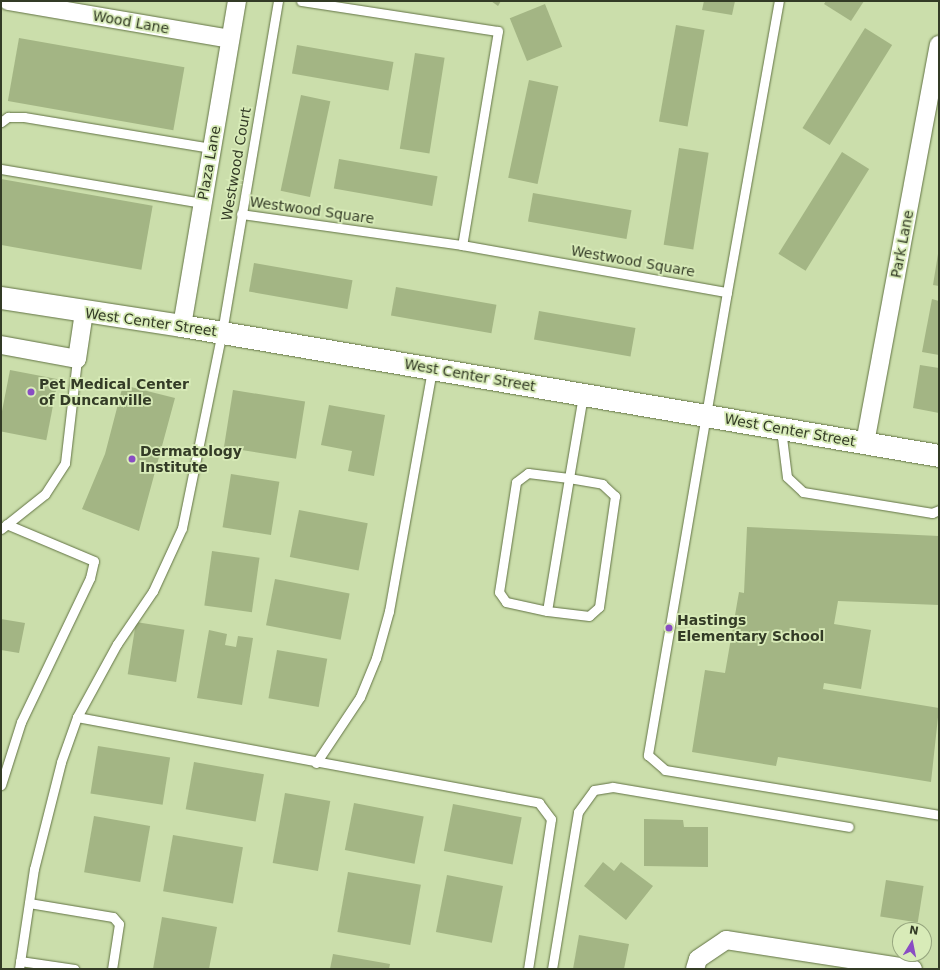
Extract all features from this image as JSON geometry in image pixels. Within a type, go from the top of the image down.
[{"type":"street","name":"Wood Lane","points":[[8,1],[230,39]]},
{"type":"street","name":"Plaza Lane","points":[[182,326],[237,1]]},
{"type":"street","name":"Park Lane","points":[[865,443],[939,45]]},
{"type":"street","name":"West Center Street","points":[[1,298],[84,312],[222,332],[939,456]]},
{"type":"street","points":[[1,346],[77,359],[84,312]]},
{"type":"street","points":[[695,969],[698,959],[726,940],[913,969]]},
{"type":"lane","name":"Westwood Court","points":[[19,965],[29,903],[47,813],[76,717],[117,644],[153,591],[179,534],[215,370],[278,1]]},
{"type":"lane","points":[[301,1],[498,31],[462,245]]},
{"type":"lane","points":[[779,1],[705,416],[648,755],[665,770],[939,815]]},
{"type":"lane","points":[[1,122],[24,117],[212,148]]},
{"type":"lane","points":[[1,169],[202,203]]},
{"type":"lane","name":"Westwood Square","points":[[241,214],[462,245],[727,292]]},
{"type":"lane","points":[[4,526],[45,494],[65,463],[77,359]]},
{"type":"lane","points":[[316,762],[360,697],[376,658],[393,589],[432,369]]},
{"type":"lane","points":[[547,610],[583,395]]},
{"type":"lane","points":[[781,429],[787,477],[803,492],[932,513],[939,510]]},
{"type":"lane","points":[[528,473],[602,484],[615,496],[599,607],[589,616],[547,610],[506,602],[499,592],[516,482],[528,473]]},
{"type":"lane","points":[[1,785],[21,722],[90,578],[94,561],[4,526]]},
{"type":"lane","points":[[76,717],[539,803],[551,819],[528,969]]},
{"type":"lane","points":[[552,969],[578,812],[594,790],[613,787],[850,827]]},
{"type":"lane","points":[[29,903],[114,917],[119,924],[112,969]]},
{"type":"lane","points":[[19,965],[74,969]]},
{"type":"building","points":[[491,1],[501,1],[498,6]]},
{"type":"building","points":[[704,1],[735,1],[732,15],[702,10]]},
{"type":"building","points":[[826,1],[864,1],[851,21],[824,4]]},
{"type":"building","points":[[545,4],[562,47],[527,61],[510,18]]},
{"type":"building","points":[[676,25],[705,30],[688,127],[659,122]]},
{"type":"building","points":[[865,28],[892,45],[830,145],[802,128]]},
{"type":"building","points":[[19,38],[184,67],[173,130],[8,101]]},
{"type":"building","points":[[297,45],[394,62],[388,91],[292,74]]},
{"type":"building","points":[[415,53],[445,58],[429,153],[400,149]]},
{"type":"building","points":[[529,80],[558,86],[538,184],[508,178]]},
{"type":"building","points":[[301,95],[330,101],[310,197],[281,191]]},
{"type":"building","points":[[679,148],[709,153],[693,249],[664,245]]},
{"type":"building","points":[[842,152],[869,169],[806,271],[778,254]]},
{"type":"building","points":[[339,159],[437,176],[432,206],[334,189]]},
{"type":"building","points":[[1,179],[153,206],[141,270],[1,245]]},
{"type":"building","points":[[533,193],[631,210],[626,239],[528,222]]},
{"type":"building","points":[[939,254],[939,286],[933,285]]},
{"type":"building","points":[[254,263],[352,280],[347,309],[249,292]]},
{"type":"building","points":[[396,287],[496,305],[491,333],[391,316]]},
{"type":"building","points":[[932,299],[939,301],[939,355],[922,352]]},
{"type":"building","points":[[539,311],[636,328],[630,357],[534,340]]},
{"type":"building","points":[[920,365],[939,368],[939,413],[913,408]]},
{"type":"building","name":"Pet Medical Center of Duncanville","points":[[10,370],[58,379],[46,440],[1,431],[1,416]]},
{"type":"building","name":"Dermatology Institute","points":[[123,385],[175,398],[139,531],[82,509],[105,454]]},
{"type":"building","points":[[233,390],[305,401],[296,459],[224,447]]},
{"type":"building","points":[[329,405],[385,415],[374,476],[348,471],[352,451],[321,445]]},
{"type":"building","points":[[231,474],[279,482],[271,535],[223,527]]},
{"type":"building","points":[[299,510],[368,523],[359,570],[290,557]]},
{"type":"building","points":[[747,527],[939,536],[939,605],[838,601],[834,624],[871,630],[861,689],[824,683],[823,689],[939,708],[931,782],[778,757],[776,766],[692,752],[705,670],[725,673],[739,592],[744,593]]},
{"type":"building","points":[[212,551],[260,558],[252,612],[204,605]]},
{"type":"building","points":[[275,579],[350,594],[341,640],[266,625]]},
{"type":"building","points":[[1,619],[25,623],[19,653],[1,650]]},
{"type":"building","points":[[136,622],[184,630],[176,682],[128,674]]},
{"type":"building","points":[[209,630],[227,634],[225,645],[236,647],[238,636],[253,638],[242,705],[197,698]]},
{"type":"building","points":[[277,650],[327,659],[319,707],[268,698]]},
{"type":"building","points":[[98,746],[170,757],[163,805],[90,793]]},
{"type":"building","points":[[194,762],[264,774],[256,822],[186,809]]},
{"type":"building","points":[[285,793],[330,801],[318,871],[273,863]]},
{"type":"building","points":[[354,803],[424,817],[415,864],[345,850]]},
{"type":"building","points":[[453,804],[522,817],[513,864],[444,851]]},
{"type":"building","points":[[94,816],[150,826],[140,882],[84,872]]},
{"type":"building","points":[[644,819],[683,820],[684,827],[708,827],[708,867],[644,866]]},
{"type":"building","points":[[173,835],[243,847],[233,903],[163,891]]},
{"type":"building","points":[[603,862],[614,871],[621,862],[653,886],[626,920],[584,886]]},
{"type":"building","points":[[348,872],[421,885],[410,945],[337,932]]},
{"type":"building","points":[[447,875],[503,886],[492,943],[436,932]]},
{"type":"building","points":[[886,880],[924,886],[918,922],[880,917]]},
{"type":"building","points":[[162,917],[217,927],[209,969],[153,969]]},
{"type":"building","points":[[579,935],[629,944],[624,969],[573,969]]},
{"type":"building","points":[[333,954],[390,964],[389,969],[330,969]]},
{"type":"place","name":"Pet Medical Center of Duncanville","points":[[31,392]]},
{"type":"place","name":"Dermatology Institute","points":[[132,459]]},
{"type":"place","name":"Hastings Elementary School","points":[[669,628]]}]
